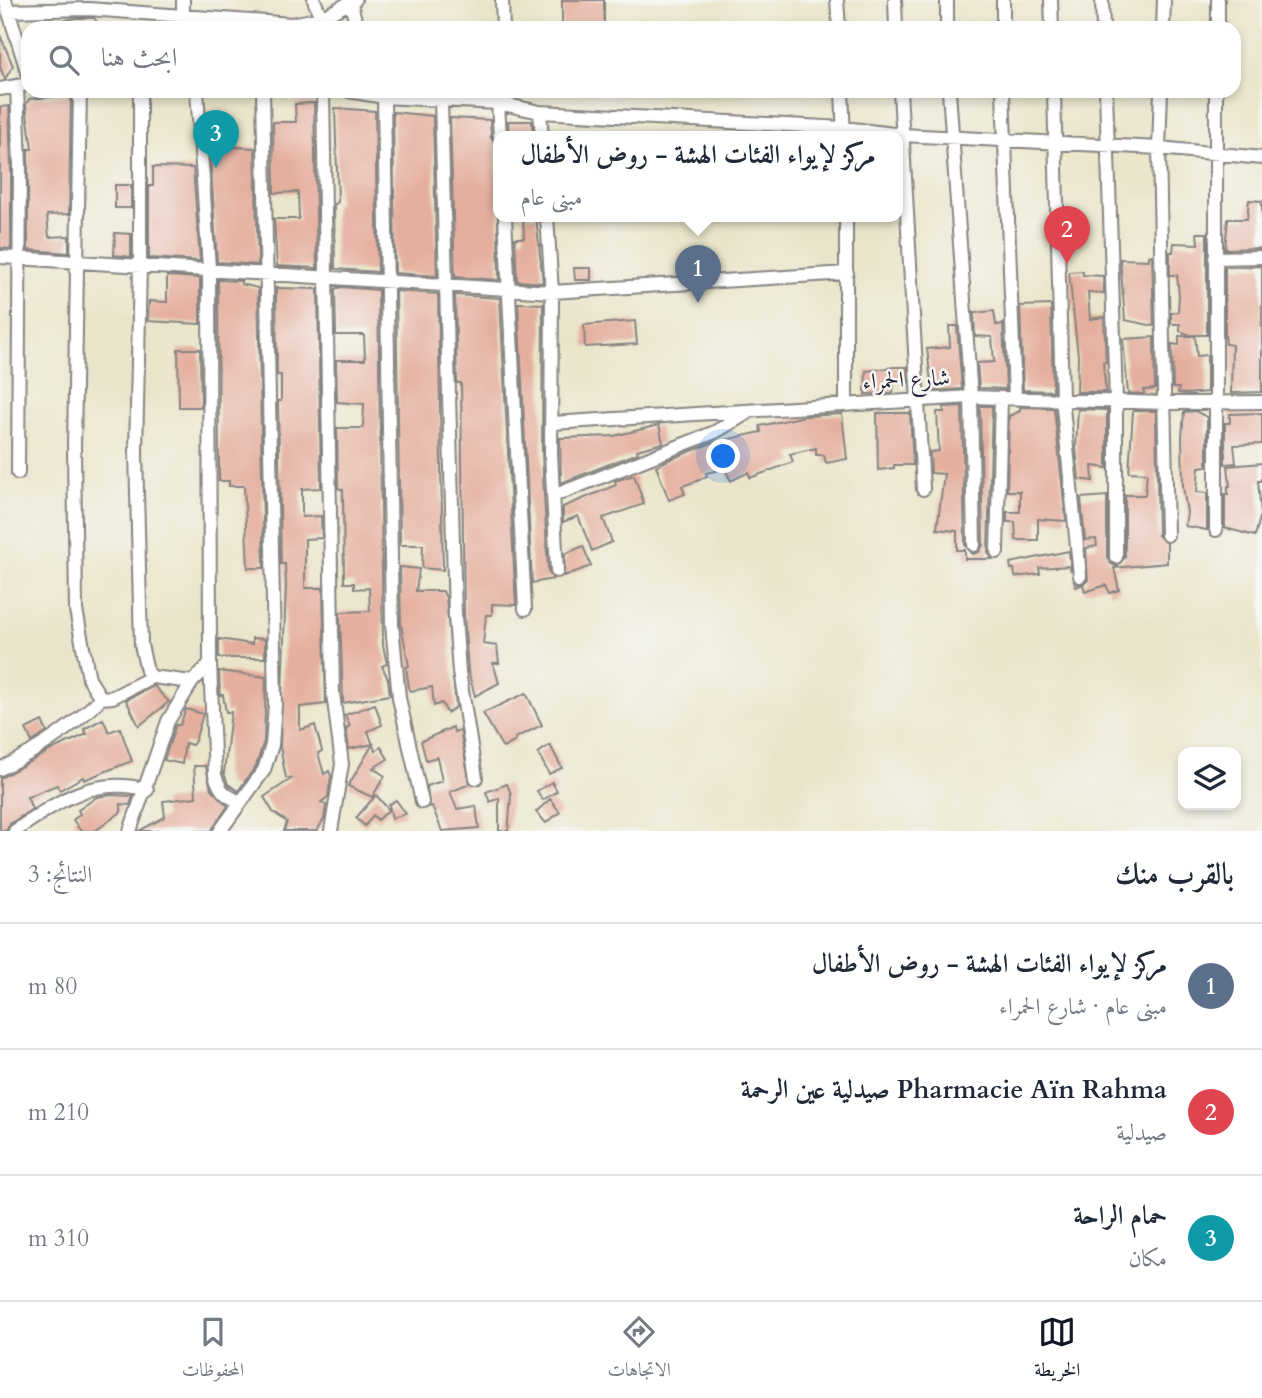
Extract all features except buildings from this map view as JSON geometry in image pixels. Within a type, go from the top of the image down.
[{"type":"street","points":[[183,0],[183,17]]},
{"type":"street","points":[[314,0],[321,18]]},
{"type":"street","points":[[502,0],[503,21]]},
{"type":"street","points":[[837,0],[838,21]]},
{"type":"street","points":[[895,0],[896,21]]},
{"type":"street","points":[[947,0],[947,21]]},
{"type":"street","points":[[1003,0],[1003,21]]},
{"type":"street","points":[[1051,0],[1052,21]]},
{"type":"street","points":[[1102,0],[1103,21]]},
{"type":"street","points":[[1163,21],[1164,0]]},
{"type":"street","points":[[1217,21],[1218,0]]},
{"type":"street","points":[[306,21],[321,18],[353,2],[356,21]]},
{"type":"street","points":[[21,51],[7,5],[89,5],[157,21],[183,17],[245,21]]},
{"type":"street","points":[[0,89],[21,85]]},
{"type":"street","points":[[18,473],[22,98]]},
{"type":"street","points":[[80,98],[74,447],[76,610],[89,680],[101,698]]},
{"type":"street","points":[[139,98],[138,519],[141,645],[147,671],[152,677]]},
{"type":"street","points":[[197,98],[209,268],[210,664],[215,775],[219,789],[226,796],[241,802]]},
{"type":"street","points":[[220,831],[264,771],[272,745],[275,704],[263,98]]},
{"type":"street","points":[[323,98],[334,693],[342,764],[331,831]]},
{"type":"street","points":[[384,98],[392,625],[399,698],[422,802]]},
{"type":"street","points":[[403,98],[503,100],[540,112],[829,131]]},
{"type":"street","points":[[842,98],[844,131]]},
{"type":"street","points":[[900,98],[902,131]]},
{"type":"street","points":[[948,98],[971,397],[974,545]]},
{"type":"street","points":[[1003,98],[1015,398]]},
{"type":"street","points":[[1054,98],[1062,398],[1080,576]]},
{"type":"street","points":[[1105,98],[1116,402],[1116,557]]},
{"type":"street","points":[[1161,98],[1158,148],[1167,535]]},
{"type":"street","points":[[1216,98],[1216,530]]},
{"type":"street","points":[[441,100],[455,616],[459,672],[476,778]]},
{"type":"street","points":[[500,131],[503,100]]},
{"type":"street","points":[[540,112],[542,131]]},
{"type":"street","points":[[903,135],[1158,148],[1214,156],[1262,158]]},
{"type":"street","points":[[903,151],[923,489]]},
{"type":"street","points":[[505,222],[525,609]]},
{"type":"street","points":[[547,222],[552,292],[553,496],[557,571]]},
{"type":"street","points":[[846,222],[846,404]]},
{"type":"street","points":[[0,257],[209,268],[327,279],[552,292],[847,273]]},
{"type":"street","points":[[1215,258],[1262,257]]},
{"type":"street","name":"شارع الحمراء","points":[[552,423],[971,397],[1218,404],[1262,402]]},
{"type":"street","points":[[998,552],[1000,398]]},
{"type":"street","points":[[553,496],[715,432],[750,411]]},
{"type":"street","points":[[130,831],[147,790],[168,721],[192,682],[210,664]]},
{"type":"street","points":[[0,769],[30,754],[76,723],[101,698],[113,697],[152,677],[192,682]]},
{"type":"street","points":[[15,831],[56,802],[98,785],[147,790]]},
{"type":"place","name":"حمام الراحة","points":[[216,168]]},
{"type":"place","name":"Pharmacie Aïn Rahma صيدلية عين الرحمة","points":[[1067,264]]},
{"type":"place","name":"مركز لإيواء الفئات الهشة - روض الأطفال","points":[[698,303]]}]
